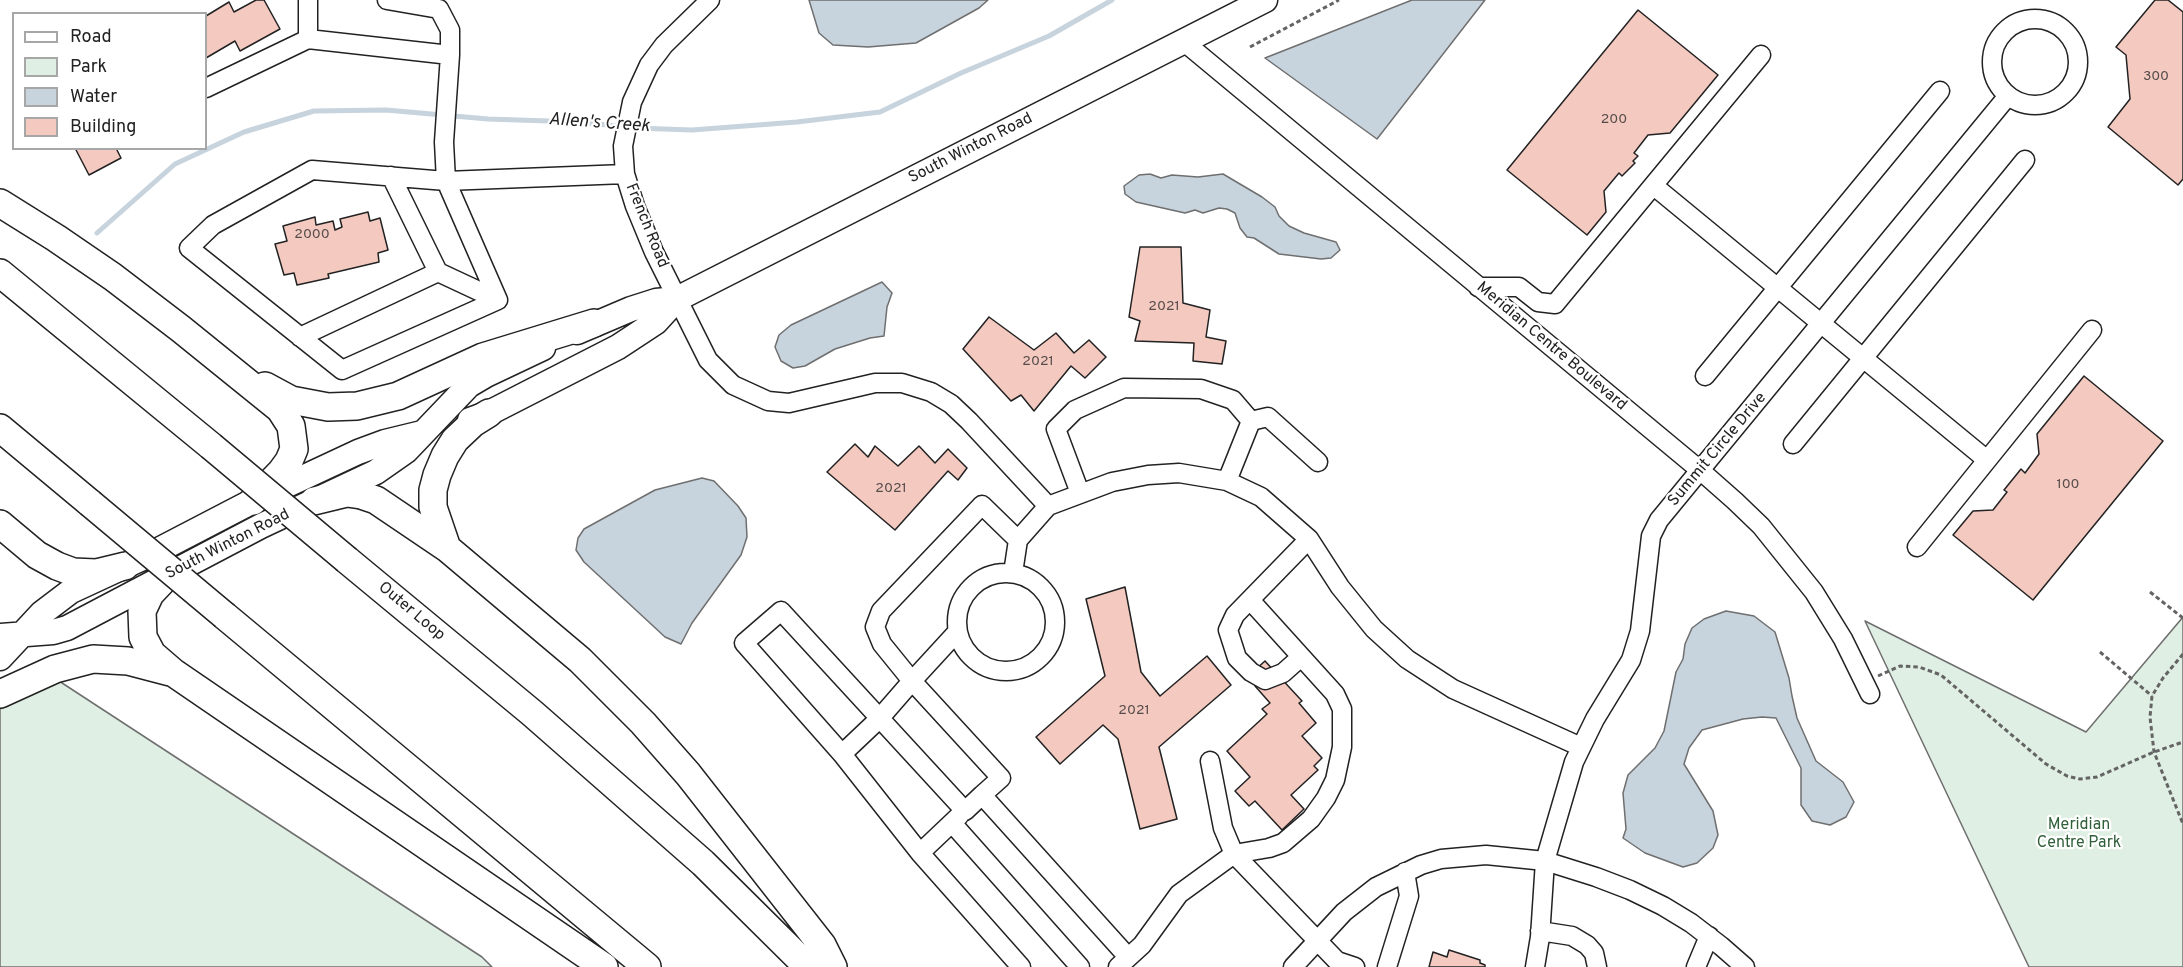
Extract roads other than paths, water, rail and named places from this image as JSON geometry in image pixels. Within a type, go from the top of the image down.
[{"type":"highway","points":[[0,203],[99,267],[280,409],[291,426],[294,449],[289,461],[253,501]]},
{"type":"highway","name":"Outer Loop","points":[[0,273],[541,721],[703,863],[808,967]]},
{"type":"highway","points":[[227,366],[291,400],[328,407],[357,406],[398,396],[483,357],[594,323]]},
{"type":"highway","points":[[447,548],[433,507],[433,489],[437,473],[456,440],[473,423],[489,413]]},
{"type":"highway","points":[[0,428],[647,967]]},
{"type":"highway","points":[[314,501],[347,493],[369,497],[447,548],[580,660],[643,723],[701,791],[822,945],[832,967]]},
{"type":"highway","points":[[0,524],[37,555],[73,572],[102,573],[125,566]]},
{"type":"highway","points":[[168,575],[146,599],[142,611],[143,637],[152,654],[174,673],[604,967]]},
{"type":"highway","points":[[0,694],[55,669],[93,659],[128,661],[174,673]]},
{"type":"main road","name":"South Winton Road","points":[[11,635],[53,632],[67,628],[251,531],[386,466],[401,455],[461,393],[478,380],[594,323],[646,304],[677,299],[1265,0]]},
{"type":"main road","name":"South Winton Road","points":[[0,658],[11,635],[66,594],[253,501],[364,450],[489,413],[628,342],[656,322],[677,299]]},
{"type":"street","points":[[308,0],[308,39]]},
{"type":"street","points":[[387,0],[439,9],[450,30],[444,142],[446,181],[498,300]]},
{"type":"street","name":"French Road","points":[[710,0],[664,45],[649,65],[632,102],[623,146],[625,167],[635,206],[650,243],[708,360],[733,385],[768,401],[789,403],[876,383],[902,383],[931,392],[951,404],[969,421],[1048,506]]},
{"type":"street","points":[[2033,19],[2048,21],[2061,28],[2077,50],[2079,64],[2076,78],[2069,90],[2059,99],[2039,106],[2019,104],[2007,97],[1997,85],[1992,71],[1991,56],[1996,42],[2005,30],[2018,22],[2033,19]]},
{"type":"street","points":[[207,88],[308,39],[450,55]]},
{"type":"street","name":"Meridian Centre Boulevard","points":[[1183,41],[1701,471],[1761,526],[1814,592],[1843,639],[1867,688]]},
{"type":"street","points":[[1478,287],[1519,287],[1538,302],[1555,304],[1761,55]]},
{"type":"street","points":[[1705,376],[1940,92]]},
{"type":"street","name":"Summit Circle Drive","points":[[1535,967],[1545,861],[1574,762],[1595,719],[1631,660],[1640,631],[1652,536],[1659,520],[2007,97]]},
{"type":"street","points":[[1793,444],[2025,160]]},
{"type":"street","points":[[498,300],[342,370],[189,248],[213,225],[312,170],[446,181],[625,167]]},
{"type":"street","points":[[391,176],[438,272],[498,300]]},
{"type":"street","points":[[1654,186],[1988,460]]},
{"type":"street","points":[[300,337],[438,272]]},
{"type":"street","points":[[1917,547],[2092,330]]},
{"type":"street","points":[[1080,493],[1056,429],[1075,410],[1124,388],[1201,389],[1233,400],[1251,420]]},
{"type":"street","points":[[1251,420],[1268,417],[1318,462]]},
{"type":"street","points":[[1227,481],[1251,420]]},
{"type":"street","points":[[1013,573],[1018,540],[1048,506],[1112,482],[1148,475],[1179,473],[1227,481],[1261,497],[1309,538],[1340,587],[1374,629],[1407,659],[1454,689],[1581,747]]},
{"type":"street","points":[[920,853],[1001,778],[912,681],[882,644],[875,627],[881,611],[982,506],[1018,540]]},
{"type":"street","points":[[1301,657],[1283,673],[1265,680],[1251,672],[1237,658],[1228,630],[1234,615],[1309,538]]},
{"type":"street","points":[[998,573],[1013,573],[1029,578],[1042,588],[1051,602],[1055,618],[1054,635],[1047,650],[1035,662],[1021,669],[1004,671],[988,668],[974,660],[963,647],[957,632],[957,616],[961,601],[970,588],[983,578],[998,573]]},
{"type":"street","points":[[982,795],[1123,962],[1142,945],[1179,894],[1234,854],[1269,848],[1283,843],[1311,819],[1335,780],[1342,747],[1342,709],[1335,694],[1250,600]]},
{"type":"street","points":[[1021,967],[920,853],[842,754],[744,643],[781,611],[879,719],[1080,967]]},
{"type":"street","points":[[842,754],[879,719],[957,632]]},
{"type":"street","points":[[1210,761],[1223,828],[1234,854],[1337,961],[1354,967]]},
{"type":"street","points":[[1293,967],[1344,912],[1361,898],[1405,872],[1441,860],[1486,855],[1545,861],[1630,890],[1663,906],[1709,936],[1744,967]]},
{"type":"street","points":[[1387,967],[1409,896],[1405,872]]},
{"type":"street","points":[[1540,931],[1572,936],[1587,945],[1594,953],[1597,967]]},
{"type":"street","points":[[1696,967],[1709,936]]},
{"type":"water","points":[[809,0],[988,0],[979,8],[916,43],[868,47],[833,45],[819,33]]},
{"type":"water","points":[[1412,0],[1485,0],[1377,139],[1265,58]]},
{"type":"water","points":[[1150,174],[1161,178],[1172,175],[1198,177],[1223,174],[1275,207],[1279,216],[1289,226],[1336,242],[1340,250],[1331,258],[1321,259],[1279,254],[1254,238],[1247,237],[1240,228],[1235,213],[1227,209],[1219,208],[1203,213],[1195,210],[1185,213],[1136,202],[1125,194],[1124,186],[1139,175]]},
{"type":"water","points":[[882,282],[892,293],[887,307],[884,336],[835,349],[805,366],[793,368],[781,361],[775,347],[779,335],[791,325]]},
{"type":"water","points":[[702,478],[714,481],[738,506],[746,518],[747,537],[741,555],[692,623],[681,644],[665,637],[584,562],[576,550],[578,538],[584,529],[655,490]]},
{"type":"water","points":[[1726,611],[1754,616],[1775,632],[1789,678],[1797,718],[1816,761],[1843,782],[1854,802],[1846,817],[1830,825],[1812,821],[1801,805],[1801,768],[1776,718],[1743,719],[1702,730],[1689,748],[1684,764],[1713,811],[1718,835],[1713,848],[1697,863],[1683,867],[1645,853],[1623,838],[1626,829],[1623,793],[1628,775],[1655,748],[1664,731],[1676,672],[1683,659],[1685,644],[1692,628],[1704,619]]},
{"type":"waterway","name":"Allen's Creek","points":[[207,149],[244,132],[314,111],[386,110],[488,119],[579,122],[635,128],[692,130],[797,122],[880,112],[961,73],[1049,36],[1112,0]]},
{"type":"waterway","name":"Allen's Creek","points":[[97,233],[175,164],[205,150]]},
{"type":"park label","name":"Meridian Centre Park","points":[[2079,835]]}]
